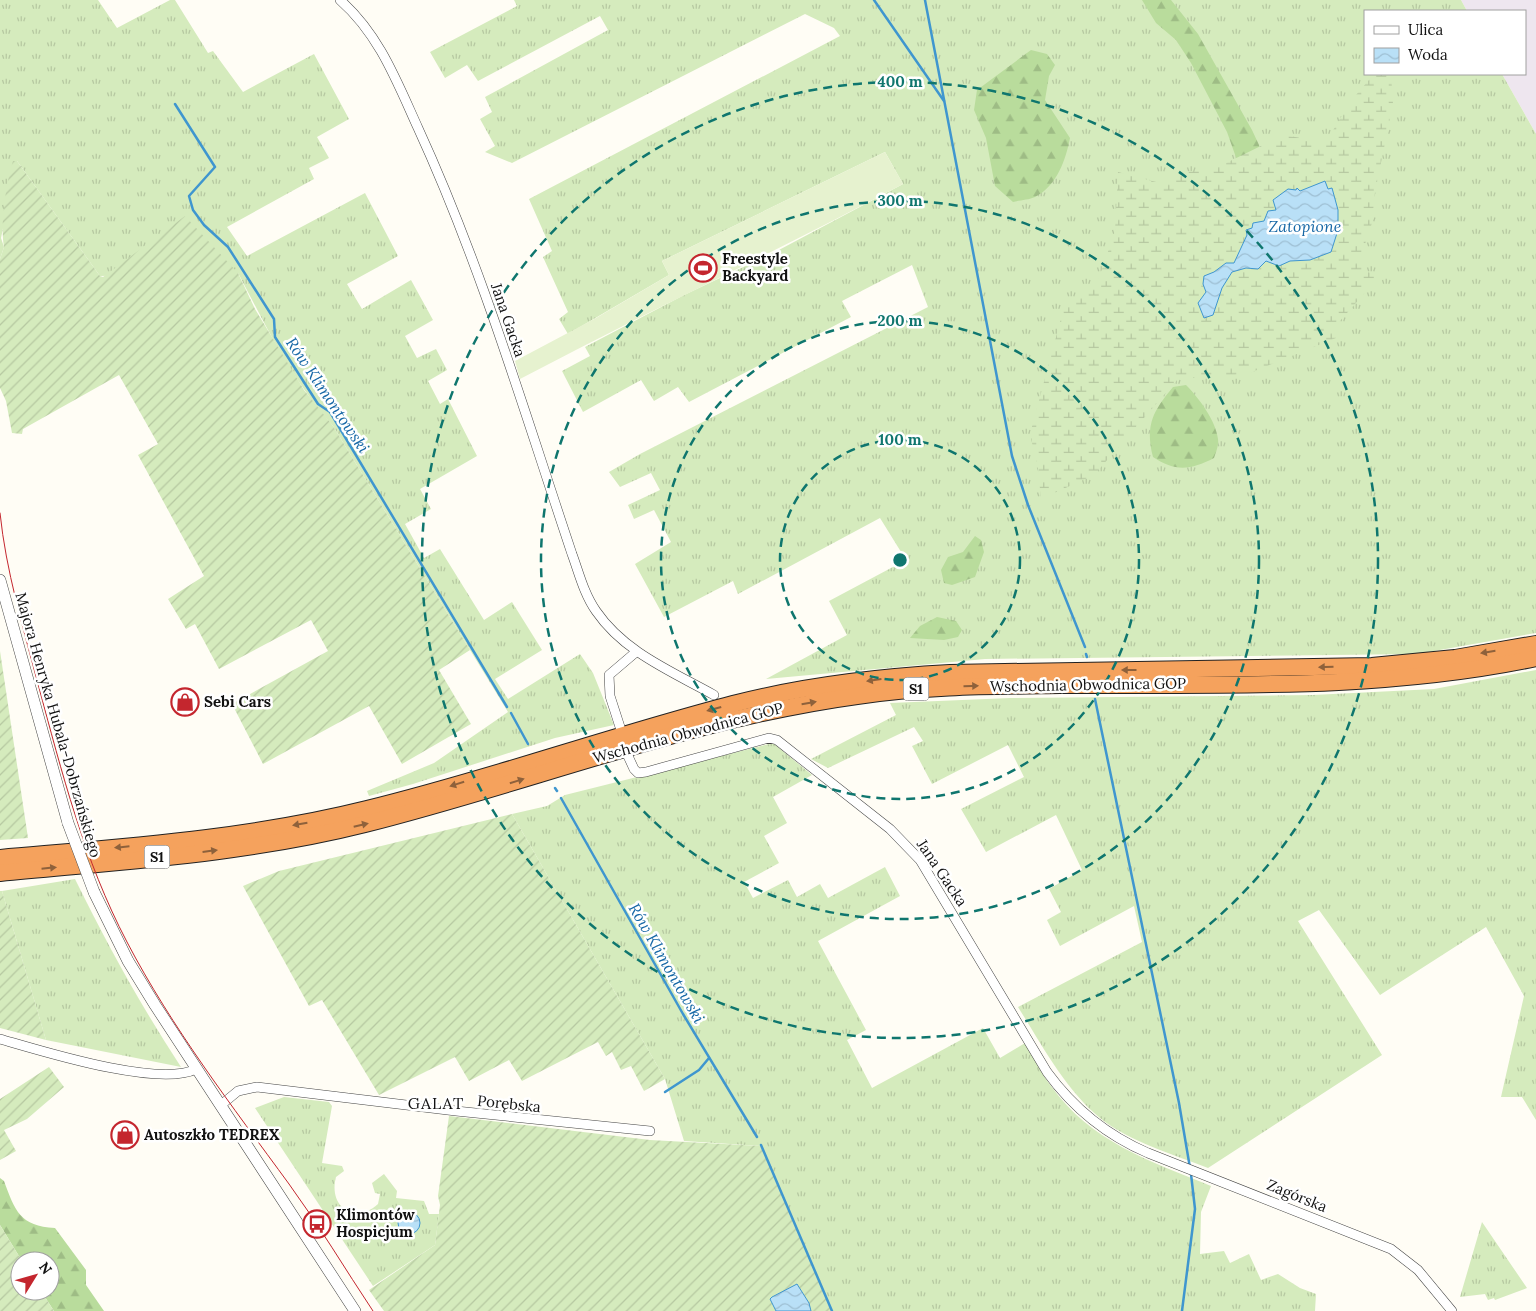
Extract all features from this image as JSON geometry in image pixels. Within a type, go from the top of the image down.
[{"type":"highway","name":"Wschodnia Obwodnica GOP","points":[[0,858],[205,838],[327,819],[397,802],[735,704],[810,688],[950,673],[1372,666],[1455,658],[1536,644]]},
{"type":"highway","name":"Wschodnia Obwodnica GOP","points":[[0,873],[189,854],[313,835],[412,812],[708,725],[788,706],[860,695],[987,686],[1346,681],[1432,674],[1536,658]]},
{"type":"street","name":"Jana Gacka","points":[[340,0],[369,29],[387,60],[461,226],[585,589],[595,610],[636,652],[714,695]]},
{"type":"street","name":"Majora Henryka Hubala-Dobrzańskiego","points":[[0,580],[68,823],[94,892],[128,961],[196,1069],[355,1311]]},
{"type":"street","points":[[620,727],[610,696],[609,675],[636,652]]},
{"type":"street","name":"Jana Gacka","points":[[628,756],[638,773],[664,768],[769,738],[774,738],[784,745],[910,847],[934,879],[1047,1072],[1070,1100],[1112,1135]]},
{"type":"street","points":[[0,1039],[62,1057],[137,1071],[178,1075],[196,1069]]},
{"type":"street","name":"Porębska","points":[[221,1105],[238,1091],[257,1087],[650,1132]]},
{"type":"street","name":"Zagórska","points":[[1112,1135],[1148,1153],[1391,1249],[1418,1270],[1452,1311]]},
{"type":"shaded area","points":[[1461,0],[1536,0],[1536,134],[1503,75],[1526,75],[1526,10],[1466,10]]},
{"type":"green space","points":[[0,0],[98,0],[117,28],[170,0],[175,0],[208,53],[213,51],[243,92],[314,54],[349,119],[317,137],[329,158],[309,168],[314,179],[227,227],[247,256],[365,193],[398,256],[347,284],[362,309],[411,280],[433,320],[405,336],[417,358],[436,349],[447,370],[428,381],[440,404],[448,399],[477,456],[420,489],[431,509],[405,524],[424,558],[440,549],[484,620],[512,602],[542,650],[495,679],[508,699],[580,654],[593,673],[614,725],[555,738],[413,784],[369,796],[367,791],[434,763],[508,712],[333,426],[318,409],[292,372],[238,273],[100,276],[17,161],[1,238],[4,247],[0,259]]},
{"type":"green space","points":[[514,0],[1461,0],[1466,10],[1364,10],[1364,75],[1503,75],[1536,134],[1536,633],[1417,654],[985,659],[766,679],[847,635],[829,601],[906,560],[880,518],[738,594],[733,581],[664,617],[635,564],[671,542],[654,510],[634,519],[628,505],[660,490],[651,473],[620,487],[609,472],[640,454],[928,307],[912,265],[842,301],[851,317],[689,402],[678,387],[654,401],[641,380],[583,412],[562,371],[590,356],[585,347],[684,295],[777,251],[903,184],[885,152],[662,261],[669,275],[568,334],[559,319],[568,312],[543,257],[552,251],[529,199],[840,36],[834,28],[805,14],[512,163],[485,152],[495,146],[480,119],[492,112],[485,97],[608,30],[600,16],[478,81],[467,65],[445,78],[430,52],[517,6]]},
{"type":"green space","points":[[1142,0],[1171,0],[1198,34],[1252,130],[1259,145],[1263,168],[1238,163],[1227,132],[1191,63],[1176,40],[1156,23]]},
{"type":"green space","points":[[1031,50],[1047,54],[1055,65],[1049,76],[1045,100],[1070,138],[1063,163],[1049,186],[1035,197],[1013,202],[995,186],[986,138],[974,110],[977,90]]},
{"type":"green space","points":[[1373,75],[1391,75],[1393,104],[1375,192],[1372,223],[1362,253],[1364,269],[1378,278],[1339,322],[1336,338],[1247,374],[1178,379],[1094,475],[1041,499],[1038,469],[1030,434],[1063,311],[1099,278],[1115,231],[1118,172],[1164,184],[1181,172],[1209,170],[1283,135],[1326,142],[1350,102]]},
{"type":"green space","name":"Freestyle Backyard","points":[[885,152],[903,184],[520,379],[515,361],[596,318],[669,275],[662,261]]},
{"type":"green space","points":[[13,161],[17,161],[100,276],[103,277],[185,216],[238,273],[255,309],[304,390],[333,426],[470,650],[439,670],[471,724],[402,764],[369,706],[263,764],[232,704],[328,651],[311,620],[219,669],[195,624],[186,629],[168,599],[204,576],[138,455],[158,444],[119,375],[23,429],[22,434],[12,433],[6,401],[0,388],[0,259],[4,247],[4,204]]},
{"type":"green space","points":[[1186,385],[1210,417],[1217,432],[1218,444],[1214,458],[1198,465],[1183,468],[1169,465],[1153,457],[1150,436],[1152,419],[1160,404],[1173,387]]},
{"type":"green space","points":[[975,536],[981,540],[984,552],[975,577],[952,585],[944,583],[941,570],[948,557],[963,552]]},
{"type":"green space","points":[[937,617],[956,621],[962,630],[958,637],[944,640],[910,638],[920,626]]},
{"type":"green space","points":[[0,651],[28,838],[0,840]]},
{"type":"green space","points":[[1536,670],[1536,1120],[1522,1097],[1501,1097],[1524,996],[1486,927],[1380,995],[1319,910],[1298,921],[1382,1055],[1208,1168],[1124,1134],[1100,1118],[1065,1080],[1018,1007],[1142,942],[1134,906],[1060,946],[1047,920],[1061,912],[1049,889],[1082,870],[1056,815],[986,852],[961,809],[1024,777],[1008,745],[932,784],[912,746],[923,741],[914,727],[828,768],[811,759],[896,715],[890,703],[1010,698],[1313,695],[1434,689]]},
{"type":"green space","points":[[773,743],[812,775],[773,797],[787,823],[764,836],[779,863],[744,882],[753,898],[788,880],[797,897],[820,884],[828,898],[885,867],[900,896],[818,941],[866,1030],[847,1040],[872,1088],[983,1028],[1000,1058],[1025,1043],[1051,1086],[1084,1122],[1123,1148],[1211,1186],[1201,1212],[1200,1254],[1224,1251],[1230,1263],[1249,1254],[1261,1280],[1278,1274],[1300,1288],[1316,1294],[1315,1311],[832,1311],[761,1146],[684,1141],[665,1079],[512,814],[547,806],[565,795]]},
{"type":"green space","points":[[512,814],[665,1079],[644,1091],[631,1066],[621,1070],[612,1052],[606,1056],[598,1042],[522,1081],[509,1060],[469,1081],[455,1057],[379,1095],[322,1000],[309,1006],[243,886],[279,871]]},
{"type":"green space","points":[[75,879],[125,974],[181,1067],[46,1040],[2,891]]},
{"type":"green space","points":[[0,891],[2,891],[46,1040],[0,1028]]},
{"type":"green space","points":[[49,1067],[64,1087],[27,1119],[4,1130],[16,1151],[0,1160],[0,1099]]},
{"type":"green space","points":[[284,1097],[329,1102],[332,1106],[322,1163],[342,1166],[344,1171],[336,1177],[335,1187],[339,1204],[345,1210],[352,1213],[360,1213],[378,1204],[380,1194],[375,1193],[372,1183],[384,1174],[397,1191],[396,1198],[424,1201],[429,1214],[439,1214],[435,1245],[373,1286],[255,1108]]},
{"type":"green space","points":[[449,1116],[650,1140],[761,1146],[832,1311],[384,1311],[369,1290],[435,1245],[440,1205],[438,1196]]},
{"type":"green space","points":[[0,1178],[4,1181],[20,1215],[34,1224],[55,1228],[86,1270],[86,1285],[104,1311],[54,1311],[48,1301],[60,1301],[60,1251],[16,1251],[0,1225]]},
{"type":"green space","points":[[1482,1222],[1527,1288],[1495,1300],[1494,1298],[1488,1300],[1485,1294],[1460,1297]]},
{"type":"green space","points":[[0,1225],[16,1251],[10,1251],[10,1301],[48,1301],[54,1311],[0,1311]]},
{"type":"water","name":"Zatopione","points":[[1325,181],[1328,189],[1332,188],[1338,210],[1338,230],[1331,252],[1310,260],[1290,261],[1279,266],[1266,261],[1258,269],[1246,268],[1232,272],[1222,288],[1213,315],[1204,318],[1198,303],[1206,292],[1203,284],[1204,276],[1214,272],[1226,263],[1234,263],[1247,235],[1246,230],[1252,228],[1253,223],[1264,221],[1268,211],[1276,210],[1273,200],[1288,189],[1296,190],[1297,188],[1300,191]]},
{"type":"water","points":[[409,1212],[419,1219],[420,1223],[413,1233],[409,1234],[399,1227],[398,1223],[405,1213]]},
{"type":"water","points":[[797,1284],[809,1303],[811,1311],[776,1311],[770,1299]]},
{"type":"waterway","points":[[874,0],[944,101]]},
{"type":"waterway","points":[[925,0],[1012,456],[1028,505],[1085,647]]},
{"type":"waterway","name":"Rów Klimontowski","points":[[175,104],[215,167],[189,196],[193,210],[204,225],[228,247],[274,319],[275,337],[318,404],[330,412],[507,707]]},
{"type":"waterway","points":[[1095,699],[1179,1103],[1190,1168]]},
{"type":"waterway","name":"Rów Klimontowski","points":[[511,713],[528,744]]},
{"type":"waterway","name":"Rów Klimontowski","points":[[561,798],[683,1014],[757,1137]]},
{"type":"waterway","points":[[665,1092],[699,1070],[709,1058]]},
{"type":"waterway","name":"Rów Klimontowski","points":[[761,1145],[832,1311]]},
{"type":"waterway","points":[[1182,1311],[1195,1209],[1191,1174]]},
{"type":"tram line","points":[[0,513],[6,556],[16,599],[56,750],[86,848],[112,911],[145,974],[183,1036],[300,1200],[373,1311]]},
{"type":"place","name":"Freestyle Backyard","points":[[703,268]]},
{"type":"place","name":"Sebi Cars","points":[[185,702]]},
{"type":"place","name":"Autoszkło TEDREX","points":[[125,1135]]},
{"type":"place","name":"Klimontów Hospicjum","points":[[317,1224]]},
{"type":"district","name":"GALAT","points":[[436,1103]]}]
